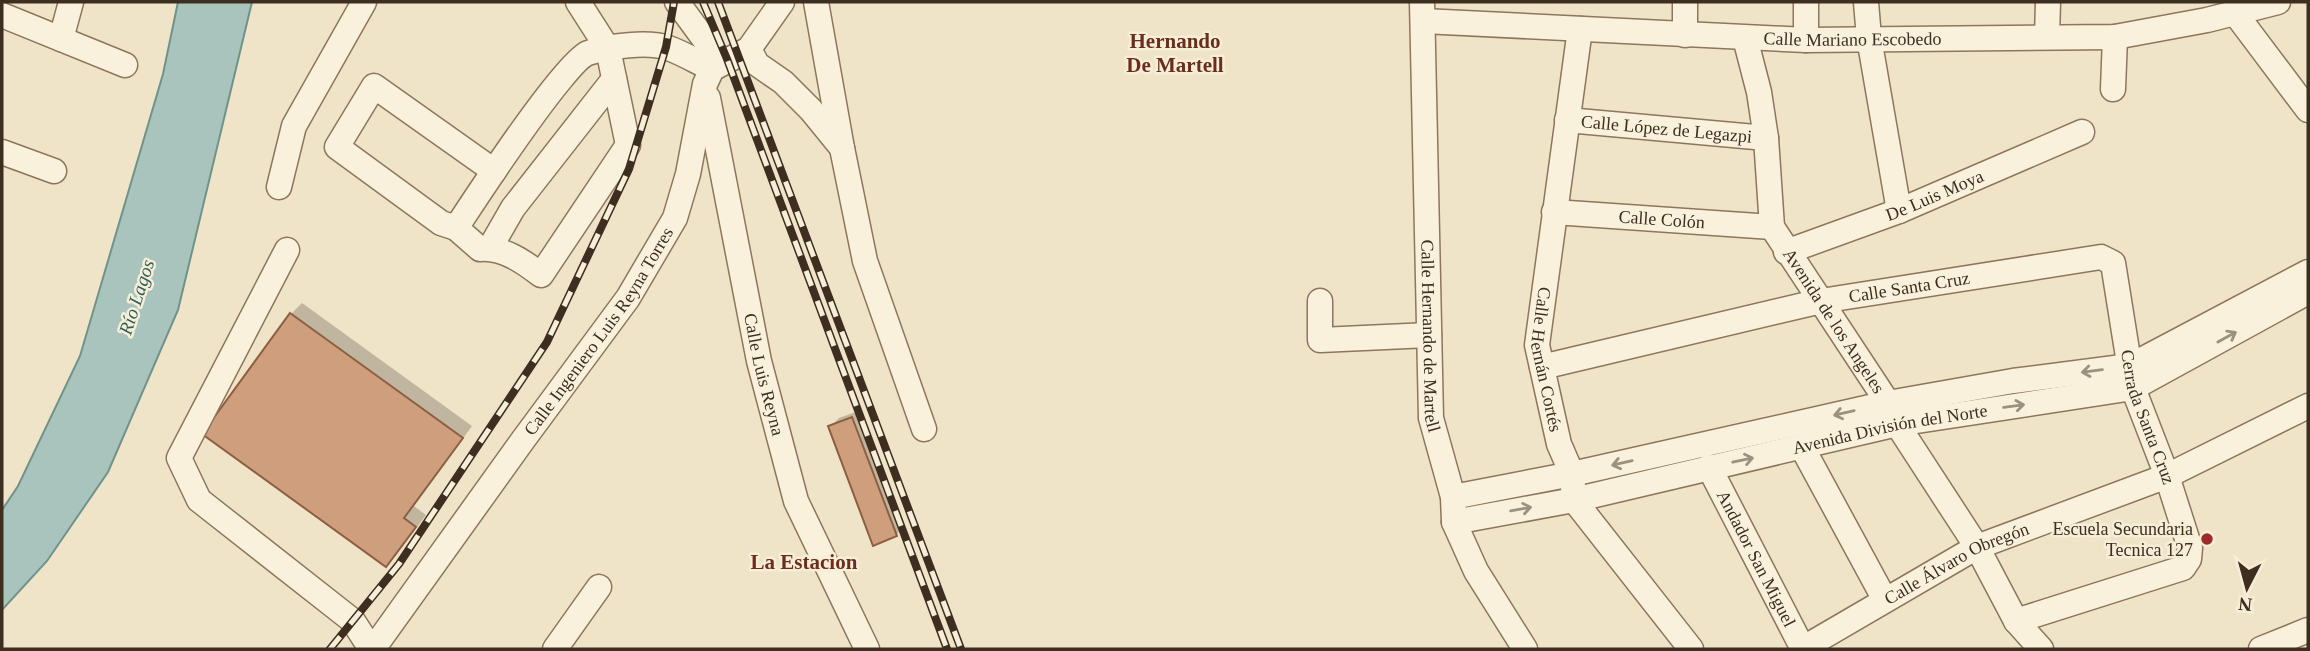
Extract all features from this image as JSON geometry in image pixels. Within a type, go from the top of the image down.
[{"type":"street","points":[[61,39],[71,2]]},
{"type":"street","points":[[279,187],[294,126],[364,2]]},
{"type":"street","points":[[494,171],[374,86],[337,147],[441,223],[456,228],[480,248],[490,248],[522,260],[541,275],[628,145],[608,49],[578,2]]},
{"type":"street","name":"Calle Luis Reyna","points":[[677,2],[712,71],[759,361],[796,500],[867,649]]},
{"type":"street","points":[[456,228],[564,76],[586,53],[638,44],[666,47],[712,71],[749,49],[782,2]]},
{"type":"street","points":[[816,2],[865,261],[924,429]]},
{"type":"street","points":[[1685,2],[1685,35]]},
{"type":"street","points":[[1805,2],[1807,40]]},
{"type":"street","points":[[1866,2],[1869,38],[1899,211]]},
{"type":"street","points":[[2046,37],[2048,2]]},
{"type":"street","name":"Calle Mariano Escobedo","points":[[1422,11],[1580,29],[1745,38],[1807,40],[2115,37],[2182,13],[2235,13],[2278,2]]},
{"type":"street","name":"Calle Hernando de Martell","points":[[1422,11],[1431,418],[1454,510],[1476,572],[1525,649]]},
{"type":"street","points":[[2235,13],[2308,110]]},
{"type":"street","points":[[2,15],[125,65]]},
{"type":"street","name":"Calle Hernán Cortés","points":[[1574,500],[1572,474],[1559,443],[1538,345],[1580,29]]},
{"type":"street","points":[[2113,89],[2115,37]]},
{"type":"street","name":"Avenida de los Angeles","points":[[1745,38],[1759,92],[1766,138],[1772,227],[1977,547],[2016,621],[2041,649]]},
{"type":"street","points":[[749,49],[757,64],[783,82],[811,110],[842,148]]},
{"type":"street","name":"Calle Ingeniero Luis Reyna Torres","points":[[372,649],[628,298],[675,218],[712,71]]},
{"type":"street","points":[[490,248],[513,208],[614,79]]},
{"type":"street","name":"Calle López de Legazpi","points":[[1567,120],[1766,138]]},
{"type":"street","name":"De Luis Moya","points":[[1786,252],[1899,211],[2082,132]]},
{"type":"street","points":[[2,152],[54,171]]},
{"type":"street","name":"Calle Colón","points":[[1554,212],[1772,227]]},
{"type":"street","points":[[287,250],[178,458],[200,500],[353,621],[372,649]]},
{"type":"street","name":"Calle Santa Cruz","points":[[1542,368],[1821,302],[2101,257],[2113,263]]},
{"type":"street","name":"Cerrada Santa Cruz","points":[[2016,621],[2183,568],[2189,559],[2190,548],[2132,377],[2113,263]]},
{"type":"street","name":"Avenida División del Norte","points":[[2132,377],[2308,272]]},
{"type":"street","name":"Avenida División del Norte","points":[[1454,510],[1572,474],[1892,413],[2132,377],[2308,292]]},
{"type":"street","points":[[1321,301],[1320,340],[1429,335]]},
{"type":"street","name":"Calle Álvaro Obregón","points":[[1811,647],[1977,547],[2167,476],[2308,406]]},
{"type":"street","name":"Avenida División del Norte","points":[[1454,510],[1574,500],[1802,447],[1892,413]]},
{"type":"street","points":[[1802,447],[1885,600]]},
{"type":"street","name":"Andador San Miguel","points":[[1709,467],[1811,647]]},
{"type":"street","points":[[1574,500],[1691,649]]},
{"type":"street","points":[[555,649],[599,587]]},
{"type":"street","points":[[2261,649],[2308,630]]},
{"type":"water","name":"Río Lagos","points":[[178,2],[252,2],[178,310],[108,472],[47,561],[2,610],[2,510],[18,486],[80,356],[163,74]]},
{"type":"building","points":[[290,313],[463,438],[404,518],[416,527],[386,567],[202,434]]},
{"type":"building","points":[[852,417],[897,536],[873,546],[828,426]]},
{"type":"railway","points":[[330,649],[399,564],[547,342],[629,169],[666,47],[674,2]]},
{"type":"railway","points":[[703,2],[727,59],[947,649]]},
{"type":"railway","points":[[718,2],[961,649]]},
{"type":"place","name":"Escuela Secundaria Tecnica 127","points":[[2207,539]]},
{"type":"district","name":"Hernando De Martell","points":[[1175,53]]},
{"type":"district","name":"La Estacion","points":[[804,562]]}]
